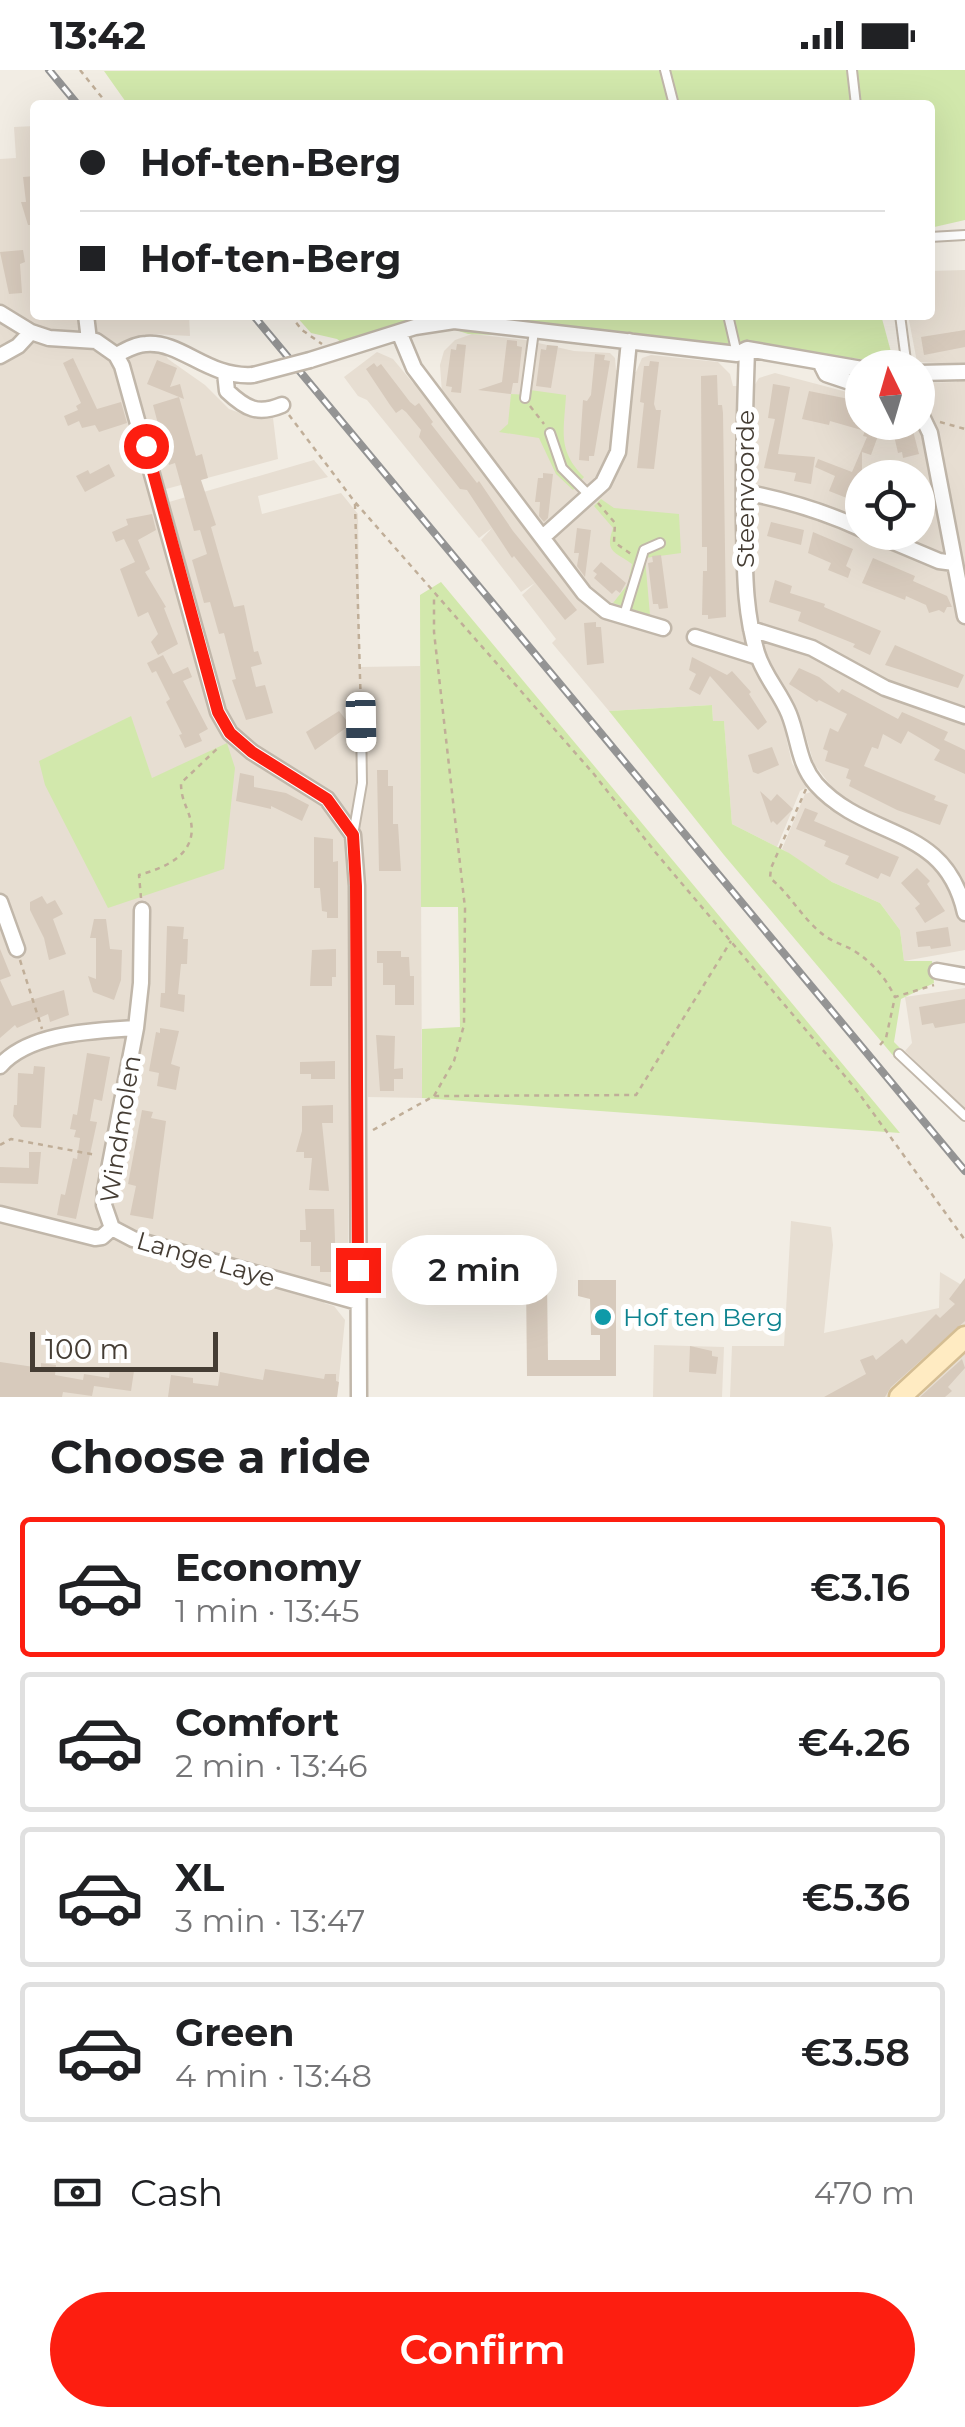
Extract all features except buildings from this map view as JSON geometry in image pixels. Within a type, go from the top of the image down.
[{"type":"street","points":[[0,313],[31,332],[49,338],[88,340],[104,345],[116,355],[136,408],[218,712],[230,733],[252,752],[327,799],[353,835],[359,1397]]},
{"type":"street","points":[[86,320],[88,340]]},
{"type":"street","points":[[116,355],[142,344],[157,344],[225,373],[253,375],[399,332],[454,321],[845,367]]},
{"type":"street","points":[[0,356],[18,346],[31,332]]},
{"type":"street","points":[[399,332],[414,368],[593,603],[662,628]]},
{"type":"street","points":[[544,536],[603,482],[618,452],[629,341]]},
{"type":"street","name":"Steenvoorde","points":[[742,352],[745,602],[758,657],[788,711],[799,754],[814,781]]},
{"type":"street","points":[[820,364],[826,374],[845,380]]},
{"type":"street","points":[[935,373],[965,372]]},
{"type":"street","points":[[225,373],[227,392],[254,411],[266,412],[282,405]]},
{"type":"street","points":[[931,440],[965,616]]},
{"type":"street","points":[[744,492],[825,512],[845,521]]},
{"type":"street","points":[[913,550],[954,563]]},
{"type":"street","points":[[751,629],[812,648],[885,688],[965,716]]},
{"type":"street","points":[[694,637],[758,657]]},
{"type":"street","points":[[814,781],[842,807],[920,844],[938,859],[952,877],[965,913]]},
{"type":"street","points":[[0,902],[17,949]]},
{"type":"street","name":"Windmolen","points":[[112,1228],[104,1205],[136,1028],[142,910]]},
{"type":"street","points":[[939,977],[965,976]]},
{"type":"street","name":"Windmolen","points":[[0,1066],[20,1051],[46,1040],[136,1028]]},
{"type":"street","name":"Lange Laye","points":[[0,1214],[94,1238],[102,1237],[112,1228],[133,1239],[358,1302]]},
{"type":"street","points":[[900,1397],[965,1337]]},
{"type":"lane","points":[[665,70],[673,100]]},
{"type":"lane","points":[[852,70],[855,100]]},
{"type":"lane","points":[[935,237],[965,235]]},
{"type":"lane","points":[[730,320],[742,352]]},
{"type":"lane","points":[[901,320],[905,350]]},
{"type":"lane","points":[[525,398],[534,331]]},
{"type":"lane","points":[[550,433],[562,468],[590,495]]},
{"type":"lane","points":[[624,616],[644,550],[660,543]]},
{"type":"lane","points":[[353,835],[362,783],[361,722]]},
{"type":"lane","points":[[899,1054],[965,1116]]},
{"type":"path","points":[[80,70],[104,100]]},
{"type":"path","points":[[294,320],[329,348],[344,350]]},
{"type":"path","points":[[525,398],[550,433]]},
{"type":"path","points":[[282,405],[354,500],[593,773],[855,1088],[965,1240]]},
{"type":"path","points":[[935,418],[965,429]]},
{"type":"path","points":[[590,495],[616,523],[614,542],[640,560]]},
{"type":"path","points":[[354,500],[361,722]]},
{"type":"path","points":[[358,1137],[434,1096],[454,1061],[464,1026],[464,908],[434,632],[434,592]]},
{"type":"path","points":[[142,910],[139,875],[166,868],[188,848],[191,823],[181,802],[181,783],[214,754]]},
{"type":"path","points":[[814,781],[801,794],[770,868],[770,878],[826,938],[852,950],[883,974],[895,997],[886,1038],[880,1045]]},
{"type":"path","points":[[434,1096],[636,1094],[732,940]]},
{"type":"path","points":[[17,949],[46,1040]]},
{"type":"path","points":[[895,997],[939,977]]},
{"type":"path","points":[[0,1144],[11,1139],[111,1158]]},
{"type":"shaded area","points":[[30,126],[30,320],[80,320],[81,330],[88,320],[189,320],[190,336],[153,334],[168,359],[205,385],[229,409],[257,419],[273,418],[278,459],[166,489],[169,502],[314,460],[328,477],[258,496],[262,514],[341,493],[358,514],[360,667],[420,666],[422,1098],[368,1097],[366,1026],[348,1027],[348,1281],[340,1288],[330,1286],[324,1303],[334,1306],[345,1320],[337,1397],[0,1397],[0,159],[16,158],[14,127]],"holes":[[[130,716],[152,779],[227,744],[108,907]]]},
{"type":"shaded area","points":[[965,270],[965,950],[904,961],[900,930],[880,903],[832,882],[782,849],[805,794],[811,792],[830,810],[835,791],[814,764],[802,723],[786,737],[792,763],[807,787],[800,791],[777,847],[732,824],[724,722],[713,721],[712,705],[609,711],[552,643],[556,639],[522,595],[535,583],[521,592],[481,540],[492,528],[479,538],[344,377],[377,352],[393,359],[413,383],[442,393],[440,365],[444,351],[455,340],[472,334],[610,353],[615,358],[616,370],[636,372],[642,358],[651,355],[718,362],[730,374],[733,386],[754,386],[759,378],[775,373],[845,392],[845,440],[935,440],[935,383],[957,382],[956,364],[935,363],[935,350],[915,350],[909,320],[935,320],[935,271]]},
{"type":"shaded area","points":[[965,988],[965,1109],[905,1051],[912,1043],[905,997]]},
{"type":"shaded area","points":[[791,1221],[831,1227],[833,1245],[824,1333],[939,1308],[940,1272],[965,1287],[965,1397],[730,1397],[732,1346],[784,1346]]},
{"type":"shaded area","points":[[654,1345],[724,1347],[722,1397],[653,1397]]},
{"type":"green space","points":[[965,70],[965,220],[935,227],[935,100],[124,100],[104,71]]},
{"type":"green space","points":[[299,320],[408,320],[346,346],[337,339],[311,333]]},
{"type":"green space","points":[[425,320],[882,320],[890,350],[845,350],[845,357],[733,344],[468,334]]},
{"type":"green space","points":[[530,390],[566,395],[566,449],[584,477],[573,490],[556,474],[539,438],[499,432],[508,424],[511,394],[528,395]]},
{"type":"green space","points":[[601,499],[614,508],[679,514],[681,553],[645,558],[650,615],[613,603],[628,584],[632,564],[610,547],[613,528],[594,506]]},
{"type":"green space","points":[[441,582],[900,1133],[422,1098],[422,1029],[460,1027],[458,907],[421,907],[420,595]]},
{"type":"green space","points":[[712,705],[713,721],[724,721],[732,824],[789,853],[832,882],[880,903],[900,930],[904,961],[932,961],[934,983],[901,999],[894,1042],[904,1052],[896,1059],[609,711]]},
{"type":"green space","points":[[131,716],[152,778],[227,743],[235,768],[224,869],[108,908],[45,785],[39,761]]},
{"type":"railway","points":[[49,70],[74,100]]},
{"type":"railway","points":[[257,320],[965,1171]]},
{"type":"place","name":"Hof ten Berg","points":[[603,1317]]},
{"type":"route","points":[[146,446],[218,712],[230,733],[252,752],[327,799],[353,835],[358,1270]]}]
